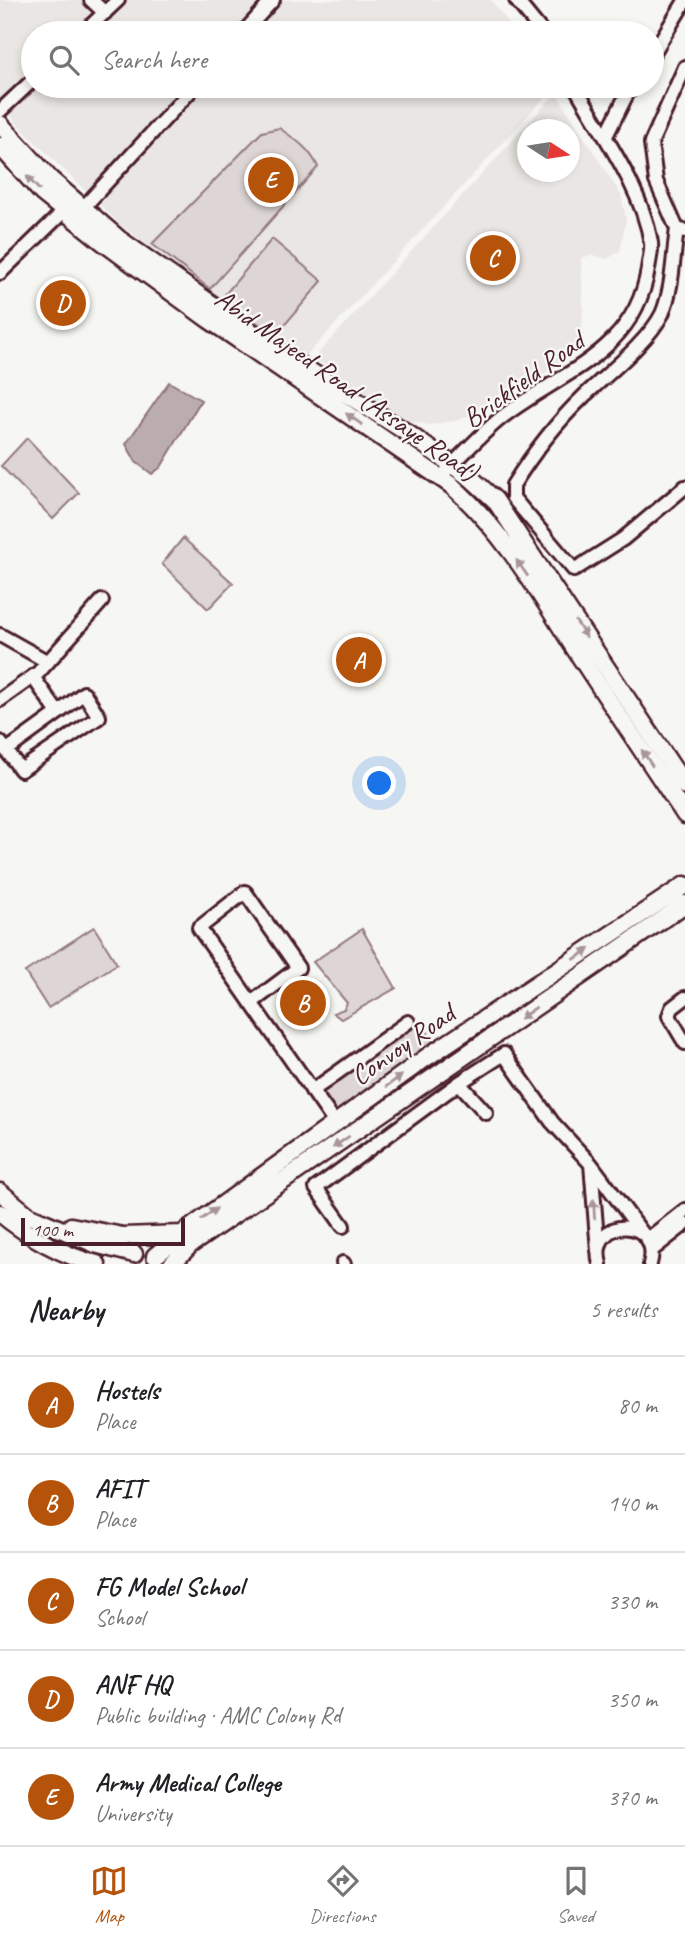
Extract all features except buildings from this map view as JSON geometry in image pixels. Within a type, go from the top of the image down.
[{"type":"main road","name":"Abid Majeed Road (Assaye Road)","points":[[0,124],[50,179],[119,239],[281,352],[406,432],[452,464],[495,500],[685,786]]},
{"type":"main road","name":"Abid Majeed Road (Assaye Road)","points":[[0,146],[42,193],[64,211],[208,319],[439,477],[470,502],[502,539],[685,816]]},
{"type":"main road","name":"Convoy Road","points":[[159,1260],[335,1123],[427,1057],[685,885]]},
{"type":"main road","name":"Convoy Road","points":[[172,1264],[186,1240],[685,904]]},
{"type":"main road","points":[[0,1192],[28,1215],[95,1244],[134,1254],[145,1252],[159,1260]]},
{"type":"main road","points":[[0,1213],[16,1227],[93,1264]]},
{"type":"main road","points":[[44,1221],[123,1236],[186,1240],[184,1264]]},
{"type":"main road","points":[[121,1264],[134,1254]]},
{"type":"street","points":[[91,0],[104,13]]},
{"type":"street","points":[[96,21],[118,0]]},
{"type":"street","points":[[254,21],[273,0]]},
{"type":"street","points":[[516,0],[533,21]]},
{"type":"street","points":[[664,35],[685,1]]},
{"type":"street","points":[[685,67],[653,135],[650,153],[660,194],[681,230],[667,301],[660,317],[633,350],[545,438],[520,474],[512,491],[513,498],[574,570],[623,539],[685,487]]},
{"type":"street","points":[[0,111],[21,91]]},
{"type":"street","points":[[83,208],[184,98]]},
{"type":"street","name":"Brickfield Road","points":[[439,477],[501,418],[601,353],[630,318],[645,285],[651,245],[639,203],[606,136],[582,98]]},
{"type":"street","points":[[606,136],[625,98]]},
{"type":"street","points":[[0,273],[64,211]]},
{"type":"street","points":[[0,700],[33,677],[102,601]]},
{"type":"street","points":[[0,635],[48,662]]},
{"type":"street","points":[[33,677],[58,713]]},
{"type":"street","points":[[84,693],[99,717],[21,770],[3,746],[58,713],[84,693]]},
{"type":"street","points":[[251,1003],[298,968],[244,892],[199,928],[312,1091],[335,1123]]},
{"type":"street","points":[[685,998],[672,1007],[669,1016],[685,1043]]},
{"type":"street","points":[[312,1091],[408,1022]]},
{"type":"street","points":[[343,1226],[316,1188],[459,1083],[505,1054],[552,1122],[591,1164],[648,1241],[650,1264]]},
{"type":"street","points":[[459,1083],[486,1113]]},
{"type":"street","points":[[591,1164],[599,1259]]},
{"type":"street","points":[[648,1241],[685,1210]]},
{"type":"street","points":[[648,1241],[685,1224]]},
{"type":"street","points":[[599,1259],[600,1244],[611,1231],[628,1227],[648,1241]]},
{"type":"shaded area","points":[[0,0],[491,0],[507,21],[21,21],[21,98],[544,98],[525,119],[517,119],[517,127],[306,356],[207,290],[122,226],[27,134],[0,104]]},
{"type":"shaded area","points":[[551,98],[559,98],[573,119],[532,119]]},
{"type":"shaded area","points":[[279,128],[306,150],[318,167],[210,289],[152,244],[262,132]]},
{"type":"shaded area","points":[[580,131],[621,195],[626,220],[620,251],[607,259],[591,255],[581,258],[581,344],[562,363],[460,420],[429,425],[401,419],[314,358],[517,136],[517,182],[580,182]]},
{"type":"shaded area","points":[[272,239],[322,281],[276,335],[221,299]]},
{"type":"shaded area","points":[[169,382],[201,400],[161,467],[152,474],[136,462],[126,444]]},
{"type":"shaded area","points":[[27,438],[79,493],[53,519],[1,466]]},
{"type":"shaded area","points":[[183,538],[233,583],[208,609],[162,564]]},
{"type":"shaded area","points":[[94,927],[117,964],[48,1008],[25,972]]},
{"type":"shaded area","points":[[362,929],[396,988],[341,1019],[333,1013],[344,1009],[347,1003],[313,962]]},
{"type":"shaded area","points":[[422,1021],[433,1043],[333,1117],[315,1095]]},
{"type":"place","name":"Army Medical College","points":[[271,180]]},
{"type":"place","name":"FG Model School","points":[[493,258]]},
{"type":"place","name":"ANF HQ","points":[[63,303]]},
{"type":"place","name":"Hostels","points":[[359,660]]},
{"type":"place","name":"AFIT","points":[[303,1003]]}]
